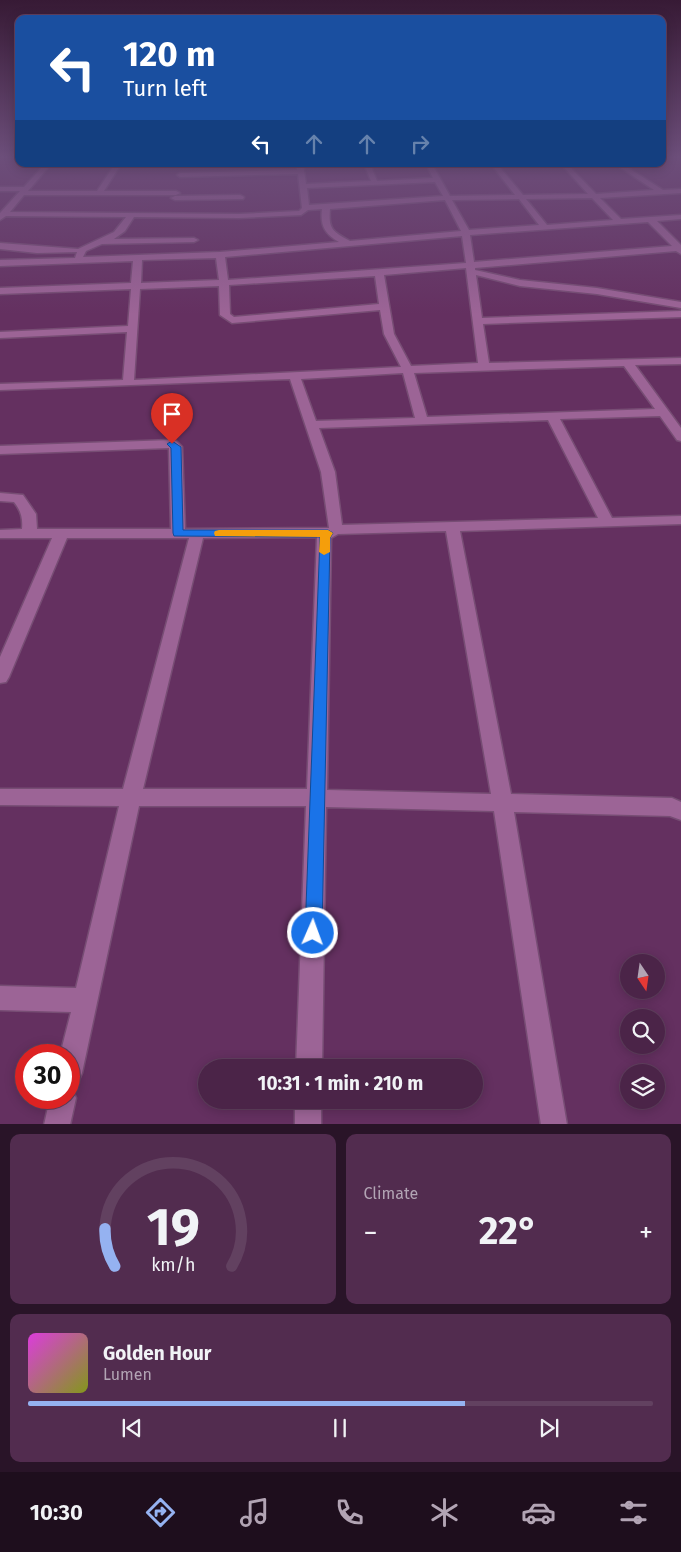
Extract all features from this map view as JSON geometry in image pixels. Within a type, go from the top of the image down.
[{"type":"street","points":[[172,215],[173,208]]},
{"type":"street","points":[[239,208],[239,216]]},
{"type":"street","points":[[101,242],[196,228],[239,216],[296,214],[301,213],[306,208]]},
{"type":"street","points":[[326,208],[324,223],[328,230],[335,237],[350,244]]},
{"type":"street","points":[[453,208],[466,234],[469,268],[484,366]]},
{"type":"street","points":[[529,208],[545,228]]},
{"type":"street","points":[[605,208],[619,222]]},
{"type":"street","points":[[0,246],[37,250],[82,250],[124,230],[131,215]]},
{"type":"street","points":[[2,216],[172,215],[196,228]]},
{"type":"street","points":[[0,263],[220,255],[681,217]]},
{"type":"street","points":[[651,220],[680,249]]},
{"type":"street","points":[[192,256],[196,228]]},
{"type":"street","points":[[0,291],[224,283],[469,268],[680,249]]},
{"type":"street","points":[[78,260],[82,250]]},
{"type":"street","points":[[220,255],[224,283],[225,315],[232,320],[384,307]]},
{"type":"street","points":[[128,383],[138,258]]},
{"type":"street","points":[[469,268],[520,283],[597,291],[681,305]]},
{"type":"street","points":[[379,273],[392,342],[408,370],[422,421]]},
{"type":"street","points":[[478,320],[681,314]]},
{"type":"street","points":[[0,335],[132,329]]},
{"type":"street","points":[[0,387],[294,376],[484,366],[681,361]]},
{"type":"street","points":[[627,362],[681,437]]},
{"type":"street","points":[[294,376],[331,482],[332,532]]},
{"type":"street","points":[[311,425],[663,412]]},
{"type":"street","points":[[552,416],[608,523]]},
{"type":"street","points":[[0,450],[172,444],[176,447],[188,533],[76,1044]]},
{"type":"street","points":[[0,497],[18,498],[28,509],[31,516],[30,534]]},
{"type":"street","points":[[0,534],[332,532],[681,520]]},
{"type":"street","points":[[452,527],[503,803],[554,1124]]},
{"type":"street","points":[[309,1059],[324,538],[332,532]]},
{"type":"street","points":[[0,676],[62,534]]},
{"type":"street","points":[[0,797],[317,798],[672,807],[681,811]]},
{"type":"street","points":[[0,998],[86,1000]]},
{"type":"street","points":[[57,1124],[60,1109]]},
{"type":"street","points":[[308,1109],[308,1124]]},
{"type":"slow traffic","points":[[219,533],[328,533],[324,538],[324,552]]},
{"type":"route","points":[[172,444],[176,447],[178,533],[328,533],[324,538],[313,933]]}]
